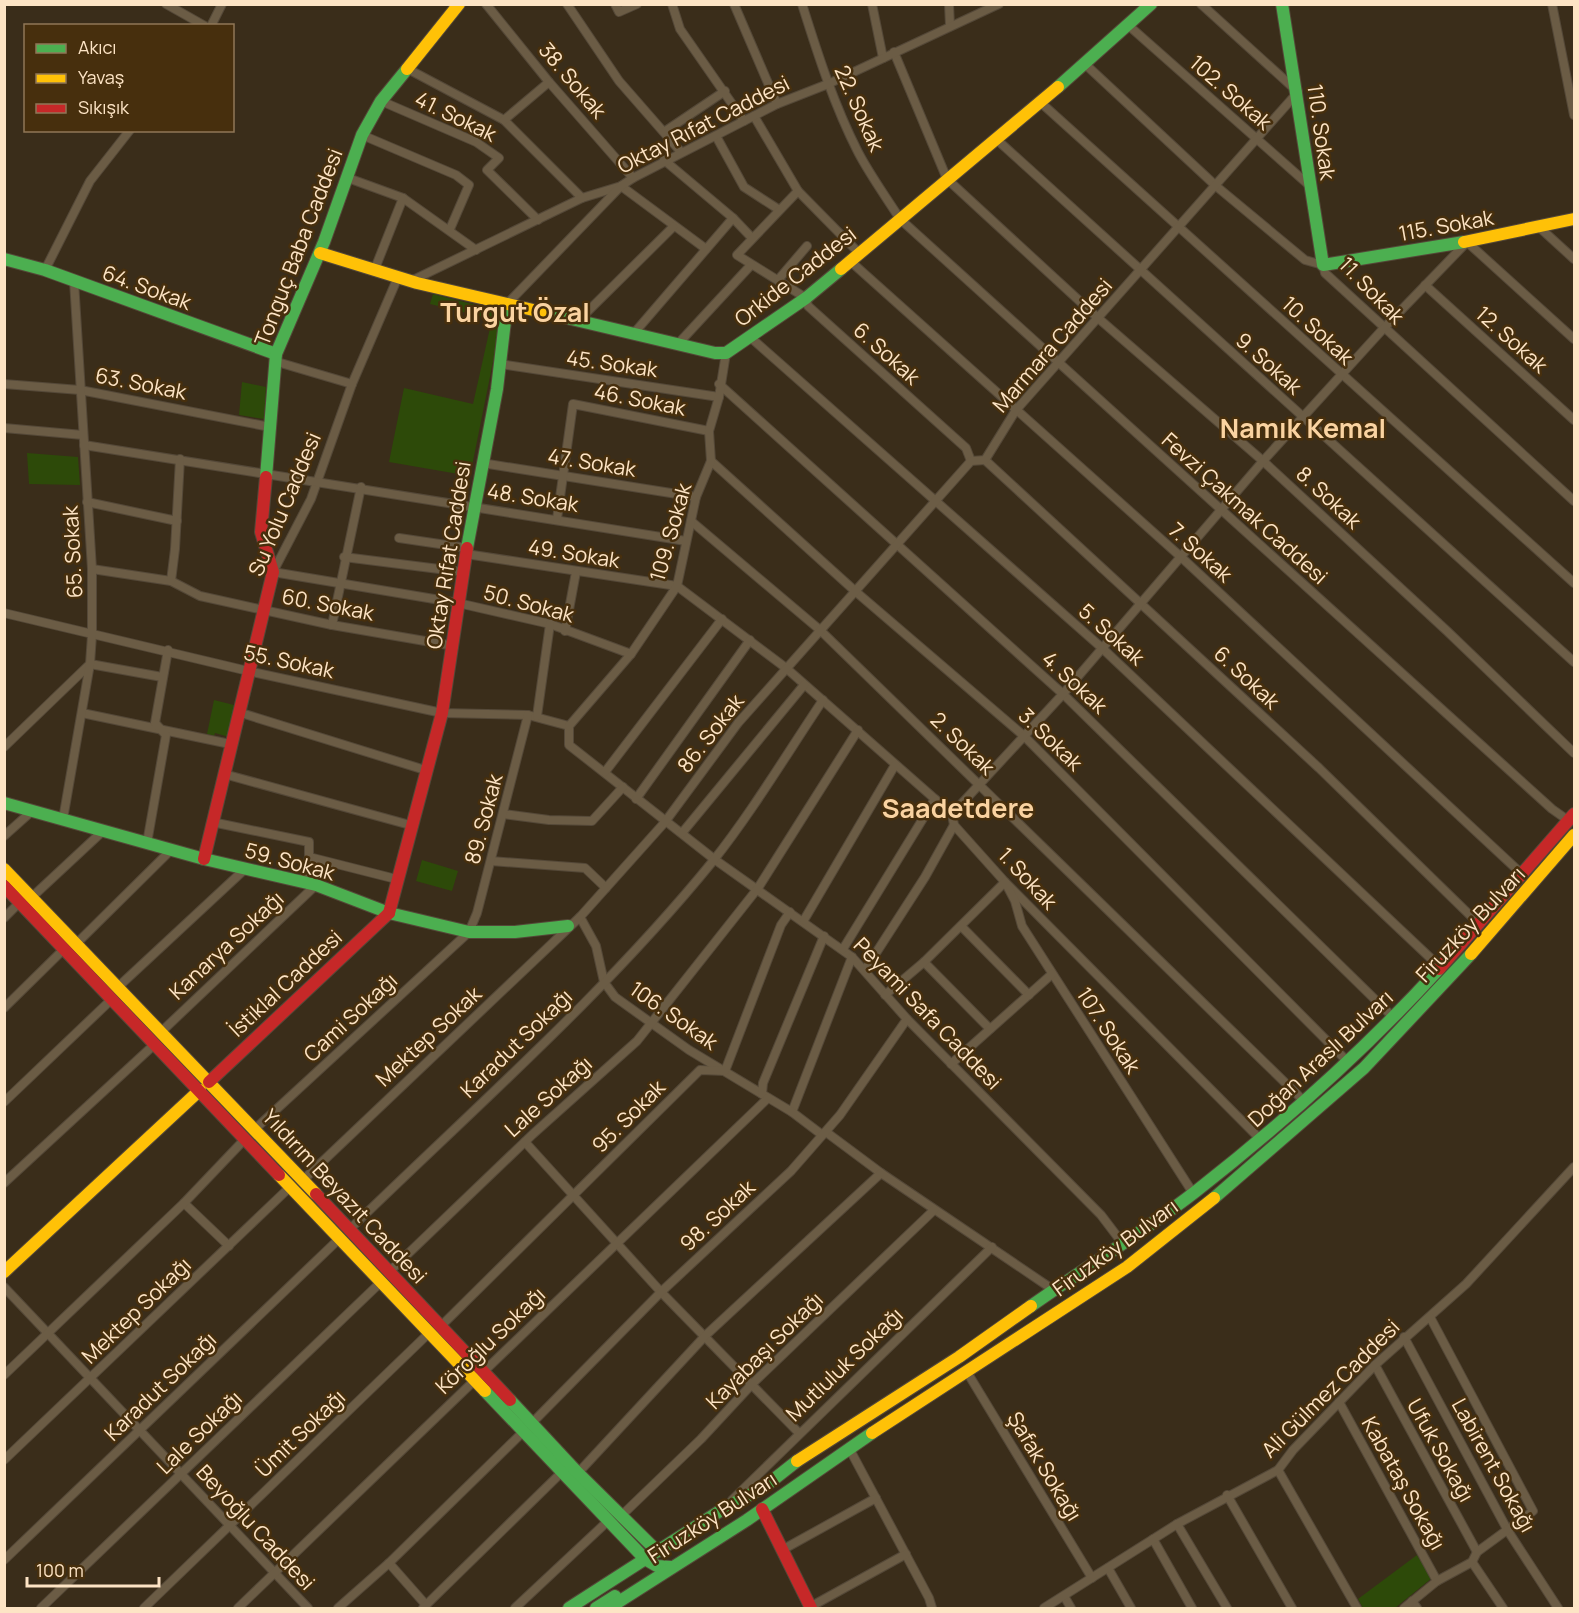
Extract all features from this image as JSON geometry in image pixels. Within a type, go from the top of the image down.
[{"type":"street","points":[[166,4],[201,24]]},
{"type":"street","points":[[212,24],[222,4]]},
{"type":"street","name":"Tonguç Baba Caddesi","points":[[273,572],[261,531],[275,358],[320,253],[362,135],[381,101],[459,4]]},
{"type":"street","name":"38. Sokak","points":[[486,4],[549,82],[633,178]]},
{"type":"street","points":[[567,4],[619,81],[681,152]]},
{"type":"street","points":[[615,4],[619,12],[637,4]]},
{"type":"street","points":[[672,4],[680,29],[744,121]]},
{"type":"street","points":[[734,4],[777,104]]},
{"type":"street","name":"22. Sokak","points":[[802,4],[828,84],[857,150],[900,219]]},
{"type":"street","points":[[872,4],[883,58]]},
{"type":"street","points":[[949,4],[950,26]]},
{"type":"street","name":"Oktay Rıfat Caddesi","points":[[389,914],[410,825],[442,712],[454,646],[473,505],[500,364],[507,304],[621,186],[633,178],[664,160],[777,104],[828,84],[999,4]]},
{"type":"street","name":"Orkide Caddesi","points":[[320,253],[404,279],[635,332],[677,345],[726,353],[806,298],[1085,64],[1151,4]]},
{"type":"street","points":[[1201,4],[1298,92]]},
{"type":"street","name":"110. Sokak","points":[[1282,4],[1298,92],[1323,265]]},
{"type":"street","points":[[1552,4],[1575,115]]},
{"type":"street","name":"102. Sokak","points":[[1128,25],[1310,186]]},
{"type":"street","points":[[894,52],[947,179]]},
{"type":"street","name":"11. Sokak","points":[[1085,64],[1216,186],[1305,260],[1323,265],[1325,273],[1383,329],[1575,501]]},
{"type":"street","points":[[406,68],[504,120],[582,198]]},
{"type":"street","points":[[504,120],[549,82]]},
{"type":"street","points":[[664,132],[725,91]]},
{"type":"street","name":"Marmara Caddesi","points":[[985,460],[1016,410],[1298,92]]},
{"type":"street","name":"41. Sokak","points":[[381,101],[476,142],[499,158],[487,170],[538,220]]},
{"type":"street","name":"10. Sokak","points":[[1039,101],[1179,226],[1341,376],[1575,583]]},
{"type":"street","name":"7. Sokak","points":[[754,116],[798,191],[854,256],[1016,410],[1180,557],[1523,875]]},
{"type":"street","points":[[45,270],[90,181],[128,132]]},
{"type":"street","points":[[362,135],[456,175],[469,185],[450,229]]},
{"type":"street","points":[[716,136],[744,188],[778,209]]},
{"type":"street","name":"9. Sokak","points":[[996,138],[1140,271],[1575,662]]},
{"type":"street","points":[[664,160],[734,218],[752,238],[798,191]]},
{"type":"street","points":[[348,178],[403,198],[450,229],[476,250]]},
{"type":"street","name":"8. Sokak","points":[[947,179],[1098,318],[1263,461],[1575,753]]},
{"type":"street","points":[[404,279],[476,250],[582,198],[621,186],[673,227],[706,249]]},
{"type":"street","points":[[374,270],[403,198]]},
{"type":"street","points":[[635,332],[734,218]]},
{"type":"street","name":"Fevzi Çakmak Caddesi","points":[[900,219],[1543,801],[1572,817]]},
{"type":"street","name":"115. Sokak","points":[[1323,265],[1467,242],[1575,219]]},
{"type":"street","points":[[1539,226],[1575,259]]},
{"type":"street","points":[[579,320],[673,227]]},
{"type":"street","name":"6. Sokak","points":[[752,238],[737,255],[806,298],[808,306],[966,448],[971,461]]},
{"type":"street","points":[[952,814],[1063,694],[1263,461],[1383,329],[1467,242],[1575,339]]},
{"type":"street","points":[[778,280],[807,246]]},
{"type":"street","name":"64. Sokak","points":[[4,259],[45,270],[275,358],[352,384]]},
{"type":"street","points":[[677,345],[751,265]]},
{"type":"street","name":"Su Yolu Caddesi","points":[[204,859],[273,572],[311,499],[352,384],[404,279]]},
{"type":"street","name":"65. Sokak","points":[[63,819],[90,664],[92,635],[92,569],[74,281]]},
{"type":"street","name":"12. Sokak","points":[[1425,285],[1575,420]]},
{"type":"street","name":"5. Sokak","points":[[750,337],[1102,648],[1441,968]]},
{"type":"street","name":"109. Sokak","points":[[569,726],[631,654],[677,586],[696,497],[711,461],[710,431],[719,397],[719,384],[726,353]]},
{"type":"street","name":"45. Sokak","points":[[500,364],[719,397]]},
{"type":"street","name":"63. Sokak","points":[[4,384],[80,390],[270,427]]},
{"type":"street","name":"4. Sokak","points":[[719,384],[1063,694],[1394,1018]]},
{"type":"street","name":"46. Sokak","points":[[557,519],[573,404],[710,431]]},
{"type":"street","points":[[4,428],[83,435]]},
{"type":"street","name":"48. Sokak","points":[[84,445],[266,475],[361,487],[687,541]]},
{"type":"street","points":[[171,581],[180,459]]},
{"type":"street","points":[[786,668],[971,461],[985,460]]},
{"type":"street","name":"6. Sokak","points":[[985,460],[1318,768],[1480,925]]},
{"type":"street","name":"3. Sokak","points":[[711,461],[855,591],[1024,736],[1348,1062]]},
{"type":"street","name":"47. Sokak","points":[[482,463],[696,497]]},
{"type":"street","points":[[332,625],[344,557],[361,487]]},
{"type":"street","points":[[87,502],[177,521]]},
{"type":"street","name":"2. Sokak","points":[[691,521],[820,630],[1305,1102]]},
{"type":"street","name":"49. Sokak","points":[[399,538],[576,572],[677,586]]},
{"type":"street","points":[[344,557],[464,572]]},
{"type":"street","name":"60. Sokak","points":[[92,569],[171,581],[200,596],[265,611],[454,646]]},
{"type":"street","name":"50. Sokak","points":[[273,572],[458,603],[550,624],[631,654]]},
{"type":"street","points":[[565,631],[576,572]]},
{"type":"street","points":[[677,586],[786,668],[952,814],[954,825],[925,877],[865,970]]},
{"type":"street","name":"55. Sokak","points":[[4,613],[92,635],[168,650],[248,671],[442,712],[533,715],[569,726]]},
{"type":"street","points":[[605,772],[722,619]]},
{"type":"street","name":"89. Sokak","points":[[469,932],[477,913],[503,814],[533,715],[550,624]]},
{"type":"street","points":[[636,799],[750,640]]},
{"type":"street","points":[[147,843],[166,735],[155,723],[168,650]]},
{"type":"street","points":[[4,747],[90,664],[162,677]]},
{"type":"street","name":"86. Sokak","points":[[606,888],[666,822],[738,723],[786,668]]},
{"type":"street","points":[[682,833],[804,685]]},
{"type":"street","name":"Karadut Sokağı","points":[[4,1560],[604,982],[714,859],[823,700]]},
{"type":"street","points":[[238,712],[425,770]]},
{"type":"street","points":[[82,713],[230,744]]},
{"type":"street","name":"Peyami Safa Caddesi","points":[[569,726],[569,744],[636,799],[714,859],[804,920],[852,957],[907,1019],[1101,1215],[1123,1244]]},
{"type":"street","name":"Lale Sokağı","points":[[390,1271],[525,1142],[637,1041],[758,888],[858,730]]},
{"type":"street","points":[[804,920],[895,765]]},
{"type":"street","points":[[224,774],[410,825]]},
{"type":"street","points":[[503,814],[549,820],[592,821],[622,787]]},
{"type":"street","points":[[843,949],[935,799]]},
{"type":"street","name":"59. Sokak","points":[[4,803],[204,859],[303,881],[389,914],[469,932],[515,932],[568,926]]},
{"type":"street","points":[[4,836],[32,811]]},
{"type":"street","name":"Doğan Araslı Bulvarı","points":[[1055,1291],[1193,1193],[1305,1102],[1394,1018],[1441,968],[1572,817]]},
{"type":"street","points":[[212,822],[309,842],[309,856],[303,881]]},
{"type":"street","name":"1. Sokak","points":[[954,825],[1005,882],[1260,1139]]},
{"type":"street","points":[[33,897],[104,831]]},
{"type":"street","name":"Firuzköy Bulvarı","points":[[609,1608],[762,1509],[849,1448],[1074,1302],[1148,1251],[1271,1151],[1364,1068],[1483,942],[1574,837]]},
{"type":"street","points":[[4,1008],[172,849]]},
{"type":"street","points":[[309,856],[396,879]]},
{"type":"street","points":[[491,861],[585,868],[606,888]]},
{"type":"street","name":"Yıldırım Beyazıt Caddesi","points":[[4,869],[33,897],[70,946]]},
{"type":"street","points":[[4,1102],[245,869]]},
{"type":"street","points":[[885,995],[924,962],[1005,882]]},
{"type":"street","name":"107. Sokak","points":[[1005,882],[1015,901],[1022,926],[1193,1193]]},
{"type":"street","name":"Kanarya Sokağı","points":[[4,1183],[316,885]]},
{"type":"street","name":"Yıldırım Beyazıt Caddesi","points":[[4,886],[70,946],[159,1037],[204,1086],[245,1139],[297,1184],[345,1234],[382,1281],[429,1333],[532,1423],[578,1473],[657,1551]]},
{"type":"street","name":"Mektep Sokak","points":[[297,1184],[580,917],[606,888]]},
{"type":"street","points":[[4,918],[20,902]]},
{"type":"street","points":[[725,1071],[781,925],[790,912]]},
{"type":"street","name":"İstiklal Caddesi","points":[[4,1272],[389,914]]},
{"type":"street","name":"106. Sokak","points":[[580,917],[596,946],[604,982],[615,997],[689,1050],[792,1112],[992,1247]]},
{"type":"street","points":[[961,926],[1029,994]]},
{"type":"street","name":"Cami Sokağı","points":[[255,1129],[469,932]]},
{"type":"street","points":[[765,1096],[762,1083],[824,936]]},
{"type":"street","points":[[792,1112],[852,957]]},
{"type":"street","points":[[924,962],[990,1029]]},
{"type":"street","points":[[951,1064],[1052,974]]},
{"type":"street","name":"98. Sokak","points":[[532,1423],[661,1292],[791,1171],[824,1133],[907,1019]]},
{"type":"street","name":"95. Sokak","points":[[441,1326],[700,1070],[725,1071]]},
{"type":"street","name":"Yıldırım Beyazıt Caddesi","points":[[204,1086],[255,1129],[297,1184]]},
{"type":"street","name":"Köroğlu Sokağı","points":[[238,1608],[618,1242],[765,1096]]},
{"type":"street","points":[[4,1375],[184,1203],[245,1139]]},
{"type":"street","points":[[525,1142],[576,1195],[661,1292],[753,1383],[799,1433]]},
{"type":"street","name":"Ali Gülmez Caddesi","points":[[1044,1608],[1177,1524],[1227,1495],[1278,1470],[1293,1450],[1375,1365],[1466,1284],[1575,1167]]},
{"type":"street","points":[[578,1473],[706,1335],[881,1173]]},
{"type":"street","points":[[1148,1251],[1143,1252],[1139,1248],[1142,1240],[1196,1202],[1210,1179]]},
{"type":"street","name":"Mektep Sokağı","points":[[4,1460],[297,1184]]},
{"type":"street","points":[[184,1203],[229,1246]]},
{"type":"street","name":"Kayabaşı Sokağı","points":[[621,1516],[701,1439],[753,1383],[934,1210]]},
{"type":"street","points":[[1106,1256],[1112,1232]]},
{"type":"street","name":"Yıldırım Beyazıt Caddesi","points":[[345,1234],[390,1271],[441,1326],[523,1432],[645,1559],[657,1566]]},
{"type":"street","points":[[1074,1302],[1079,1294],[1122,1261],[1125,1251],[1123,1244]]},
{"type":"street","points":[[992,1247],[1055,1291]]},
{"type":"street","name":"Mutluluk Sokağı","points":[[723,1509],[992,1247]]},
{"type":"street","name":"Lale Sokağı","points":[[41,1608],[382,1281]]},
{"type":"street","name":"Beyoğlu Caddesi","points":[[4,1287],[308,1608]]},
{"type":"street","name":"Firuzköy Bulvarı","points":[[569,1608],[723,1509],[764,1487],[813,1449],[959,1357],[1055,1291]]},
{"type":"street","points":[[1404,1608],[1415,1605],[1437,1581],[1472,1562],[1477,1552],[1533,1511],[1430,1317]]},
{"type":"street","name":"Ümit Sokağı","points":[[144,1608],[429,1333]]},
{"type":"street","name":"Labirent Sokağı","points":[[1404,1337],[1508,1531],[1558,1608]]},
{"type":"street","name":"Ufuk Sokağı","points":[[1375,1365],[1477,1552]]},
{"type":"street","name":"Şafak Sokağı","points":[[967,1372],[1092,1578]]},
{"type":"street","name":"Kabataş Sokağı","points":[[1339,1402],[1437,1581]]},
{"type":"street","points":[[338,1608],[389,1563],[523,1432]]},
{"type":"street","points":[[849,1448],[932,1608]]},
{"type":"street","points":[[1278,1470],[1357,1608]]},
{"type":"street","points":[[389,1563],[424,1607],[562,1471]]},
{"type":"street","points":[[1227,1495],[1292,1608]]},
{"type":"street","points":[[782,1550],[876,1498]]},
{"type":"street","points":[[736,1501],[762,1509],[810,1608],[906,1554]]},
{"type":"street","points":[[515,1608],[609,1520]]},
{"type":"street","points":[[1177,1524],[1227,1608]]},
{"type":"street","points":[[1153,1539],[1192,1608]]},
{"type":"street","points":[[657,1551],[659,1558],[657,1566]]},
{"type":"street","points":[[1472,1562],[1503,1608]]},
{"type":"street","points":[[596,1608],[657,1566],[671,1567]]},
{"type":"street","points":[[1108,1568],[1131,1608]]},
{"type":"street","points":[[1064,1596],[1071,1608]]},
{"type":"green space","points":[[433,294],[503,312],[470,476],[389,462],[404,388],[473,404],[492,319],[430,304]]},
{"type":"green space","points":[[242,382],[266,387],[264,419],[239,415]]},
{"type":"green space","points":[[27,453],[78,457],[80,485],[29,484]]},
{"type":"green space","points":[[214,700],[234,705],[229,737],[215,733],[214,736],[207,734]]},
{"type":"green space","points":[[422,860],[458,871],[452,891],[416,881]]},
{"type":"green space","points":[[1417,1555],[1432,1578],[1395,1608],[1363,1608],[1358,1599]]},
{"type":"traffic: fast","points":[[1058,87],[1151,4]]},
{"type":"traffic: fast","points":[[1282,4],[1323,265],[1464,242]]},
{"type":"traffic: fast","points":[[266,477],[276,354],[324,242],[362,135],[381,101],[407,69]]},
{"type":"traffic: fast","points":[[4,259],[45,270],[276,354]]},
{"type":"traffic: fast","points":[[546,313],[715,353],[726,353],[806,298],[841,269]]},
{"type":"traffic: fast","points":[[467,548],[497,389],[507,304]]},
{"type":"traffic: fast","points":[[4,803],[204,859],[316,885],[389,913],[469,932],[515,932],[568,926]]},
{"type":"traffic: fast","points":[[1214,1198],[1364,1068],[1471,954]]},
{"type":"traffic: fast","points":[[1031,1306],[1175,1207],[1259,1140],[1352,1058],[1439,969]]},
{"type":"traffic: fast","points":[[485,1391],[645,1559],[657,1566],[671,1567]]},
{"type":"traffic: fast","points":[[510,1400],[578,1473],[657,1551]]},
{"type":"traffic: fast","points":[[609,1608],[747,1520],[872,1433]]},
{"type":"traffic: fast","points":[[569,1608],[723,1509],[764,1487],[797,1461]]},
{"type":"traffic: fast","points":[[596,1608],[615,1596]]},
{"type":"traffic: slow","points":[[407,69],[459,4]]},
{"type":"traffic: slow","points":[[841,269],[1058,87]]},
{"type":"traffic: slow","points":[[1464,242],[1574,219]]},
{"type":"traffic: slow","points":[[320,253],[417,283],[546,313]]},
{"type":"traffic: slow","points":[[1471,954],[1574,835]]},
{"type":"traffic: slow","points":[[4,869],[316,1194]]},
{"type":"traffic: slow","points":[[4,1272],[200,1090]]},
{"type":"traffic: slow","points":[[279,1175],[485,1391]]},
{"type":"traffic: slow","points":[[872,1433],[1127,1267],[1214,1198]]},
{"type":"traffic: slow","points":[[797,1461],[959,1357],[1031,1306]]},
{"type":"traffic: jam","points":[[204,859],[273,572],[261,532],[266,477]]},
{"type":"traffic: jam","points":[[389,913],[442,713],[467,548]]},
{"type":"traffic: jam","points":[[1439,969],[1574,814]]},
{"type":"traffic: jam","points":[[4,886],[279,1175]]},
{"type":"traffic: jam","points":[[209,1082],[389,913]]},
{"type":"traffic: jam","points":[[316,1194],[510,1400]]},
{"type":"traffic: jam","points":[[762,1509],[811,1608]]},
{"type":"district","name":"Turgut Özal","points":[[515,311]]},
{"type":"district","name":"Namık Kemal","points":[[1303,427]]},
{"type":"district","name":"Saadetdere","points":[[958,807]]}]
